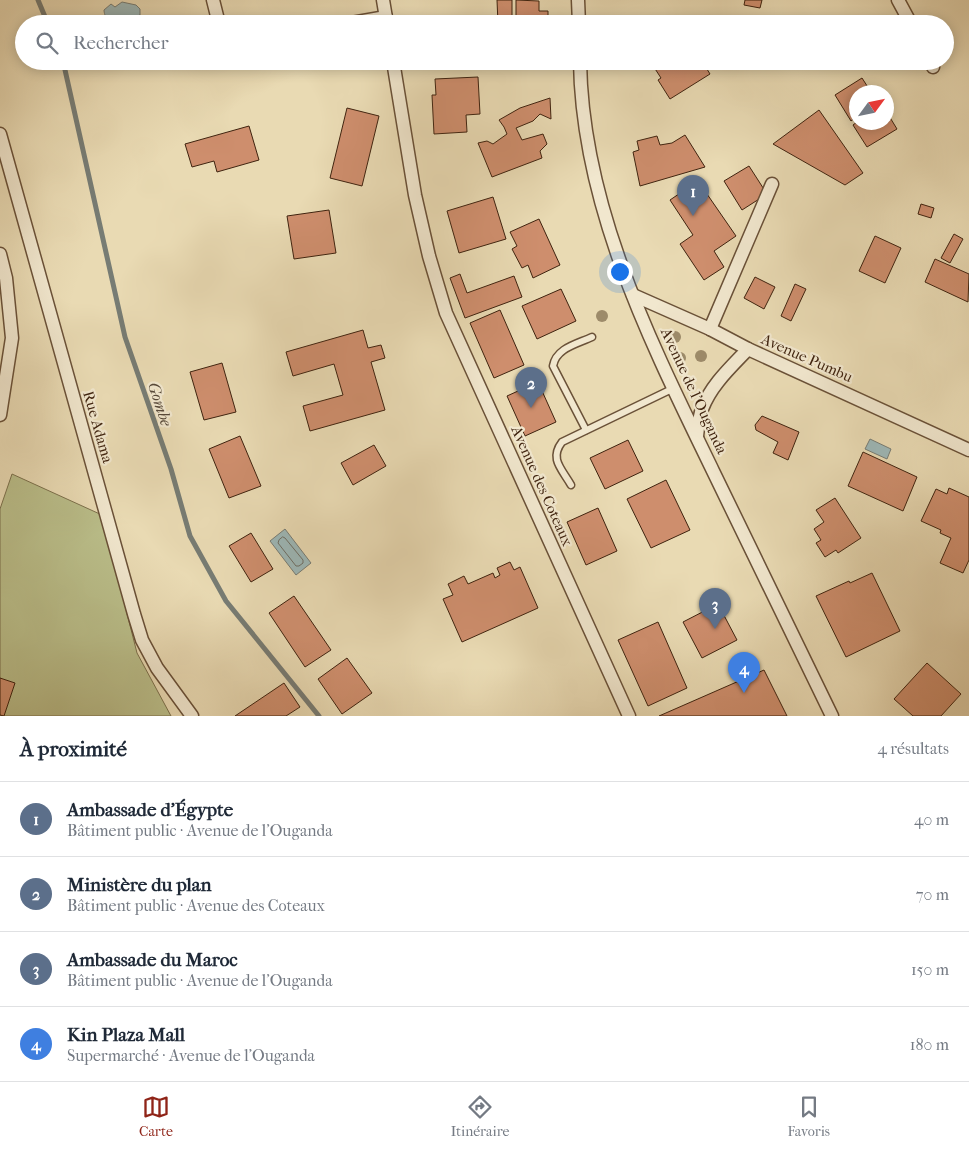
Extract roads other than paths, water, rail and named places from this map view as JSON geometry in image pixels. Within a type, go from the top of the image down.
[{"type":"street","points":[[213,0],[217,15]]},
{"type":"street","points":[[383,0],[385,15]]},
{"type":"street","points":[[578,0],[579,15]]},
{"type":"street","points":[[898,0],[906,15]]},
{"type":"street","name":"Avenue des Coteaux","points":[[394,70],[415,195],[429,256],[446,313],[629,716]]},
{"type":"street","name":"Avenue de l’Ouganda","points":[[581,70],[587,134],[599,196],[633,296],[674,388],[832,716]]},
{"type":"street","name":"Rue Adama","points":[[0,134],[142,640],[157,668],[192,716]]},
{"type":"street","points":[[710,329],[772,184]]},
{"type":"street","points":[[0,254],[6,278],[12,338],[0,415]]},
{"type":"street","name":"Avenue Pumbu","points":[[633,296],[710,329],[748,349],[969,450]]},
{"type":"street","points":[[697,436],[702,410],[711,390],[748,349]]},
{"type":"lane","points":[[586,430],[553,366],[554,358],[560,352],[592,337]]},
{"type":"lane","points":[[572,485],[556,459],[556,449],[562,442],[674,388]]},
{"type":"water","points":[[122,2],[136,5],[140,9],[140,15],[105,15],[104,10],[111,4],[115,7]]},
{"type":"water","points":[[870,439],[891,449],[887,459],[865,449]]},
{"type":"water","points":[[285,529],[311,563],[296,575],[270,541]]},
{"type":"waterway","name":"Gombe","points":[[38,0],[44,15]]},
{"type":"waterway","name":"Gombe","points":[[65,70],[125,337],[171,469],[190,536],[226,601],[319,716]]},
{"type":"place","name":"Ambassade d'Égypte","points":[[693,216]]},
{"type":"place","name":"Ministère du plan","points":[[531,408]]},
{"type":"place","name":"Ambassade du Maroc","points":[[715,629]]},
{"type":"place","name":"Kin Plaza Mall","points":[[744,693]]}]
